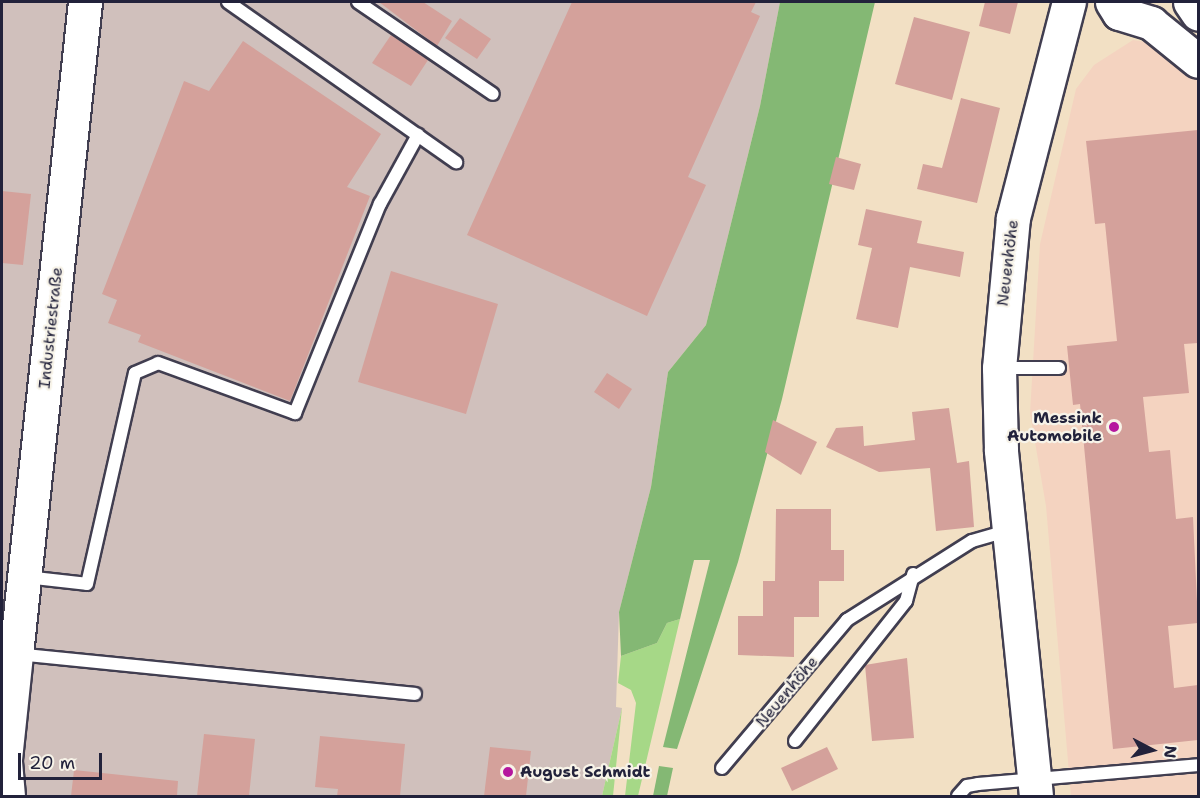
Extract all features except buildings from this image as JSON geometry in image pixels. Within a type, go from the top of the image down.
[{"type":"main road","name":"Industriestraße","points":[[8,796],[6,759],[16,654],[85,2]]},
{"type":"main road","name":"Neuenhöhe","points":[[1035,788],[1008,531],[999,368],[1013,218],[1069,2]]},
{"type":"main road","points":[[1112,2],[1119,13],[1151,23],[1198,61]]},
{"type":"main road","points":[[1190,2],[1198,14]]},
{"type":"lane","points":[[228,2],[456,162]]},
{"type":"lane","points":[[358,2],[493,94]]},
{"type":"lane","points":[[24,577],[87,584],[135,373],[158,363],[295,413],[380,204],[418,135]]},
{"type":"lane","points":[[999,368],[1059,368]]},
{"type":"lane","name":"Neuenhöhe","points":[[722,768],[847,620],[913,574],[972,541],[1008,531]]},
{"type":"lane","points":[[795,741],[906,601],[913,574]]},
{"type":"lane","points":[[16,654],[415,694]]},
{"type":"lane","points":[[958,796],[971,784],[1035,788],[1198,765]]},
{"type":"shaded area","points":[[2,2],[780,2],[760,106],[706,325],[668,372],[651,487],[619,612],[616,707],[622,708],[602,796],[2,796]]},
{"type":"shaded area","points":[[1133,40],[1159,44],[1198,76],[1198,796],[1071,796],[1046,506],[1030,413],[1040,244],[1076,89],[1094,65]]},
{"type":"green space","points":[[780,2],[875,2],[782,399],[738,562],[677,749],[663,747],[710,560],[694,560],[680,619],[667,623],[657,643],[621,656],[619,612],[651,487],[668,372],[706,325],[760,106]]},
{"type":"green space","points":[[680,619],[638,796],[625,796],[636,703],[631,690],[618,683],[621,656],[657,643],[667,623]]},
{"type":"green space","points":[[622,708],[613,796],[602,796]]},
{"type":"green space","points":[[659,766],[673,768],[667,796],[653,796]]},
{"type":"place","name":"Messink Automobile","points":[[1114,427]]},
{"type":"place","name":"August Schmidt","points":[[508,772]]}]
